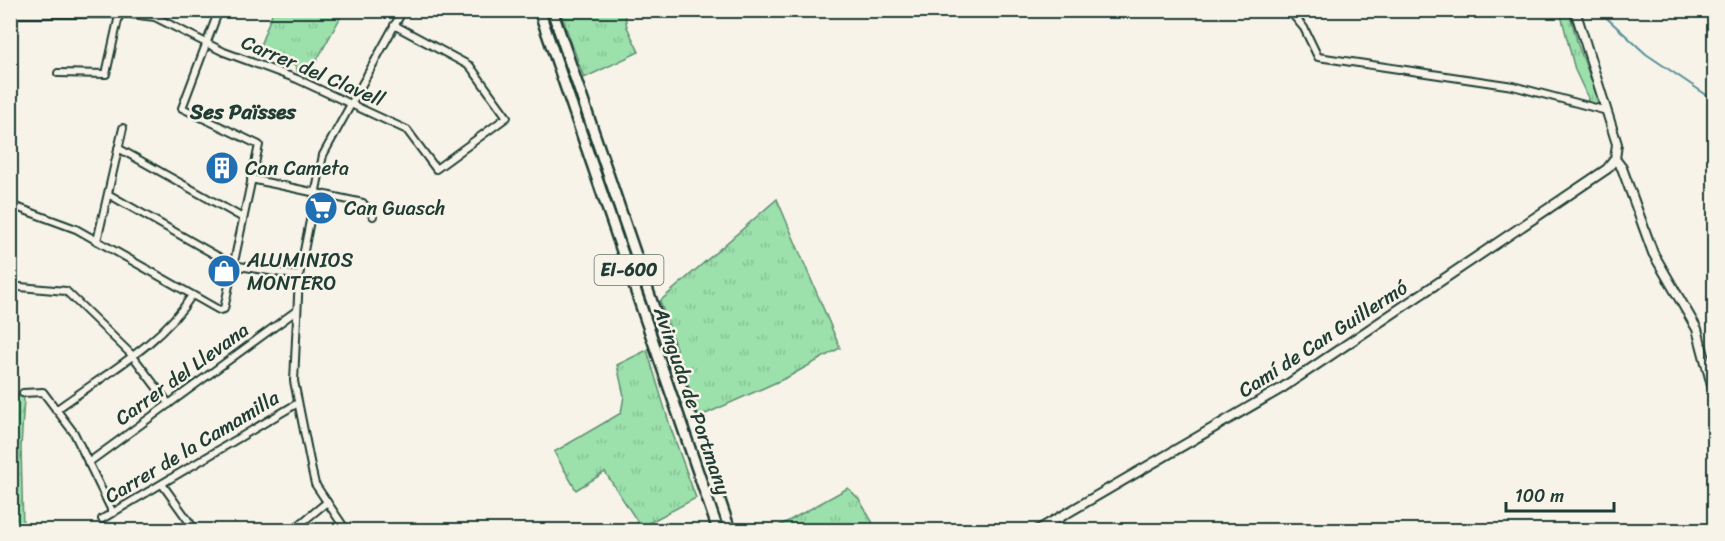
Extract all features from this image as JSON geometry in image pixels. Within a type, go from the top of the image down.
[{"type":"main road","name":"Avinguda de Portmany","points":[[538,10],[718,531]]},
{"type":"main road","name":"Avinguda de Portmany","points":[[552,10],[730,531]]},
{"type":"street","points":[[10,208],[19,208],[66,226],[219,310],[224,309],[259,145],[182,108],[219,10]]},
{"type":"street","points":[[346,531],[315,484],[298,403],[294,381],[299,276],[323,155],[403,10]]},
{"type":"street","points":[[1289,10],[1304,28],[1318,57],[1513,86],[1607,111]]},
{"type":"street","points":[[1575,10],[1617,144],[1615,159],[1622,168],[1653,253],[1697,329],[1714,393]]},
{"type":"street","points":[[58,74],[106,74],[120,12]]},
{"type":"street","name":"Carrer del Clavell","points":[[19,14],[149,13],[206,43],[351,103],[407,130],[436,169],[507,117],[470,66],[394,25]]},
{"type":"street","points":[[97,241],[123,128]]},
{"type":"street","points":[[118,148],[243,218]]},
{"type":"street","name":"Camí de Can Guillermó","points":[[1038,531],[1282,388],[1607,169],[1615,159]]},
{"type":"street","points":[[252,179],[363,203],[373,216]]},
{"type":"street","points":[[108,194],[233,265],[299,276]]},
{"type":"street","points":[[20,287],[66,291],[132,355],[169,404]]},
{"type":"street","points":[[56,410],[132,355],[180,315],[192,295]]},
{"type":"street","name":"Carrer del Llevana","points":[[88,463],[296,311]]},
{"type":"street","points":[[23,393],[43,392],[74,433],[113,513]]},
{"type":"street","name":"Carrer de la Camamilla","points":[[102,519],[298,403]]},
{"type":"street","points":[[162,484],[195,531]]},
{"type":"street","points":[[293,531],[327,502]]},
{"type":"green space","points":[[273,11],[344,11],[308,76],[297,71],[296,66],[258,51]]},
{"type":"green space","points":[[560,11],[624,11],[627,27],[639,52],[584,78]]},
{"type":"green space","points":[[1560,11],[1569,11],[1578,45],[1598,98],[1598,102],[1594,105],[1587,103],[1588,98],[1575,70]]},
{"type":"green space","points":[[777,199],[840,348],[788,377],[699,417],[660,301]]},
{"type":"green space","points":[[647,350],[671,429],[696,498],[641,527],[605,472],[576,490],[554,452],[621,413],[624,396],[617,365]]},
{"type":"green space","points":[[10,393],[24,398],[21,447],[23,530],[11,530]]},
{"type":"green space","points":[[848,488],[859,499],[877,530],[772,530]]},
{"type":"waterway","points":[[1598,10],[1646,54],[1714,100]]},
{"type":"place","name":"Can Cameta","points":[[222,168]]},
{"type":"place","name":"Can Guasch","points":[[321,208]]},
{"type":"place","name":"ALUMINIOS MONTERO","points":[[224,271]]},
{"type":"district","name":"Ses Païsses","points":[[243,112]]}]
